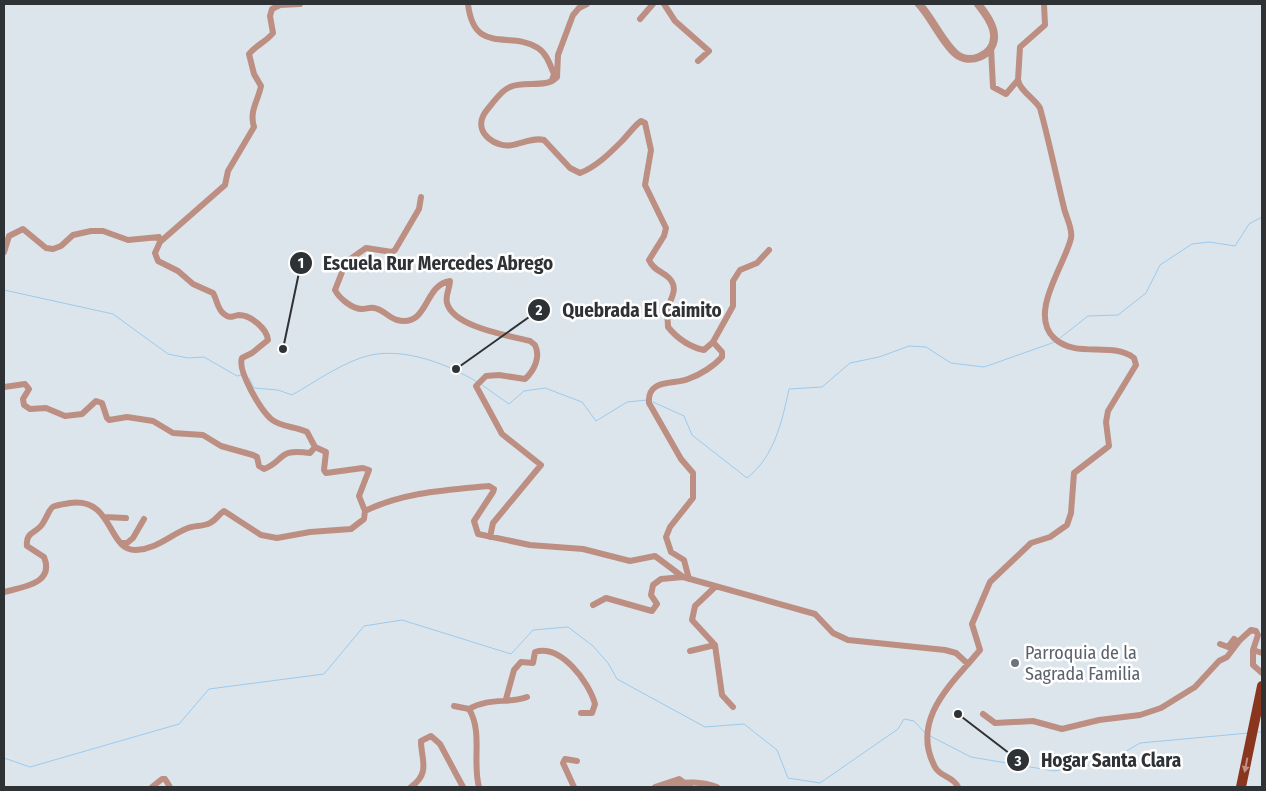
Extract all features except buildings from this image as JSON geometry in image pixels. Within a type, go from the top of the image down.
[{"type":"highway","points":[[1241,787],[1262,686]]},
{"type":"street","points":[[4,592],[38,582],[44,577],[47,566],[44,557],[27,546],[27,538],[30,533],[40,528],[50,508],[83,502],[96,508],[120,542],[134,550],[151,548],[186,528],[212,522],[224,511],[261,535],[277,538],[310,532],[351,529],[364,519],[365,511],[359,496],[369,470],[363,468],[326,473],[324,470],[326,452],[315,447],[307,432],[287,428],[271,419],[254,398],[240,364],[242,358],[252,353],[268,340],[267,332],[260,325],[242,316],[230,318],[226,316],[220,310],[213,292],[193,284],[178,272],[158,261],[155,253],[160,242],[225,185],[228,171],[237,160],[239,150],[253,133],[254,127],[251,119],[261,86],[254,74],[249,54],[273,33],[270,16],[272,10],[280,5],[300,4]]},
{"type":"street","points":[[468,4],[472,23],[480,33],[491,38],[532,45],[539,49],[545,55],[554,74],[552,81]]},
{"type":"street","points":[[587,4],[579,8],[573,15],[558,55],[559,72],[552,81],[512,85],[505,90],[484,114],[481,123],[482,131],[487,138],[499,145],[515,145],[539,139],[544,140],[570,168],[580,173],[590,169],[620,143],[641,121],[645,123],[651,150],[645,185],[666,228],[664,236],[650,260],[652,267],[669,278],[674,288],[674,295],[668,311],[668,327],[676,336],[696,348],[704,350],[713,342],[733,306],[733,281],[740,270],[757,263],[769,250]]},
{"type":"street","points":[[640,19],[653,4]]},
{"type":"street","points":[[664,4],[675,21],[709,51],[698,61]]},
{"type":"street","points":[[919,4],[957,55],[970,59],[984,56],[992,48]]},
{"type":"street","points":[[978,4],[990,21],[994,38],[992,48],[993,87],[1006,94],[1018,80]]},
{"type":"street","points":[[958,787],[954,780],[937,770],[926,743],[927,728],[939,699],[948,685],[980,650],[972,624],[990,582],[1024,549],[1060,532],[1068,525],[1073,498],[1073,476],[1079,468],[1109,446],[1106,422],[1108,411],[1136,362],[1125,353],[1065,346],[1054,338],[1046,326],[1045,314],[1050,291],[1071,234],[1040,108],[1035,100],[1019,84],[1018,80],[1020,47],[1045,25],[1044,4]]},
{"type":"street","points":[[421,198],[420,209],[398,247],[392,252],[366,248],[349,259],[344,265],[335,290],[352,307],[361,309],[374,308],[398,321],[413,321],[423,312],[432,292],[450,280],[447,304],[452,313],[464,323],[530,341],[535,345],[537,361],[532,374],[525,379],[499,375],[486,376],[476,386],[502,434],[541,465],[493,523],[490,537]]},
{"type":"street","points":[[4,252],[10,236],[24,230],[46,248],[53,249],[60,246],[73,235],[91,231],[104,231],[128,240],[159,237],[160,242]]},
{"type":"street","points":[[686,578],[684,560],[671,552],[666,536],[670,527],[693,498],[694,473],[680,458],[649,400],[651,392],[657,387],[674,380],[688,380],[717,363],[722,357],[722,352],[713,342]]},
{"type":"street","points":[[4,387],[25,384],[28,389],[23,399],[24,405],[30,409],[46,408],[65,416],[82,414],[96,401],[102,403],[106,418],[110,420],[127,417],[153,421],[178,435],[203,435],[222,446],[257,457],[259,466],[264,469],[283,455],[293,451],[310,453],[315,447]]},
{"type":"street","points":[[365,511],[385,501],[412,495],[489,486],[494,489],[493,492],[474,521],[478,534],[535,545],[583,549],[630,560],[655,556],[686,578],[815,614],[833,632],[848,640],[944,650],[956,653],[968,664]]},
{"type":"street","points":[[104,517],[126,518]]},
{"type":"street","points":[[120,542],[127,543],[133,538],[144,519]]},
{"type":"street","points":[[592,605],[606,598],[652,610],[657,604],[651,595],[653,585],[662,579],[686,578]]},
{"type":"street","points":[[715,587],[695,606],[692,620],[715,645],[722,695],[733,707]]},
{"type":"street","points":[[982,714],[995,723],[1033,721],[1062,729],[1099,720],[1140,715],[1161,708],[1195,687],[1219,661],[1228,657],[1238,642],[1248,632],[1256,631],[1258,635],[1253,650],[1253,665],[1262,673]]},
{"type":"street","points":[[1220,644],[1228,646],[1234,639],[1238,642]]},
{"type":"street","points":[[690,651],[715,645]]},
{"type":"street","points":[[1253,650],[1262,653]]},
{"type":"street","points":[[506,699],[514,670],[521,662],[534,663],[535,652],[542,652],[565,661],[579,673],[595,704],[592,713],[581,713]]},
{"type":"street","points":[[454,706],[468,709],[479,704],[506,699],[517,700],[527,697]]},
{"type":"street","points":[[468,709],[476,732],[474,761],[479,787]]},
{"type":"street","points":[[411,787],[418,782],[425,764],[421,741],[430,736],[440,744],[463,787]]},
{"type":"street","points":[[574,787],[562,763],[565,759],[577,761]]},
{"type":"street","points":[[152,787],[162,779],[165,779],[170,787]]},
{"type":"street","points":[[655,787],[679,779],[688,785]]},
{"type":"street","points":[[670,787],[701,782],[717,787]]},
{"type":"waterway","points":[[1060,338],[1088,316],[1118,315],[1146,293],[1160,265],[1192,244],[1209,242],[1235,246],[1249,224],[1262,217]]},
{"type":"waterway","points":[[4,290],[113,314],[168,354],[188,358],[204,357],[237,376],[242,375]]},
{"type":"waterway","points":[[653,402],[684,416],[692,435],[747,478],[764,460],[776,438],[789,389],[822,387],[850,363],[879,357],[909,346],[926,347],[951,363],[984,367],[1055,342]]},
{"type":"waterway","points":[[249,378],[254,388],[278,390],[292,395],[351,362],[384,353],[426,359],[453,369],[477,382]]},
{"type":"waterway","points":[[482,385],[509,404],[524,391],[545,388],[582,402],[596,421],[627,402],[647,400]]},
{"type":"waterway","points":[[4,758],[30,767],[179,724],[209,689],[324,674],[364,626],[402,620],[511,654],[533,630],[568,627],[593,646],[608,663],[617,679],[705,727],[744,724],[777,750],[788,778],[820,783],[898,729],[904,719],[914,721],[925,733]]},
{"type":"waterway","points":[[1257,732],[1262,732]]},
{"type":"waterway","points":[[930,736],[971,757],[1054,771],[1108,762],[1140,743],[1249,733]]},
{"type":"place","name":"Escuela Rur Mercedes Abrego","points":[[283,349]]},
{"type":"place","name":"Quebrada El Caimito","points":[[456,369]]},
{"type":"place","name":"Parroquia de la Sagrada Familia","points":[[1015,663]]},
{"type":"place","name":"Hogar Santa Clara","points":[[958,714]]}]
